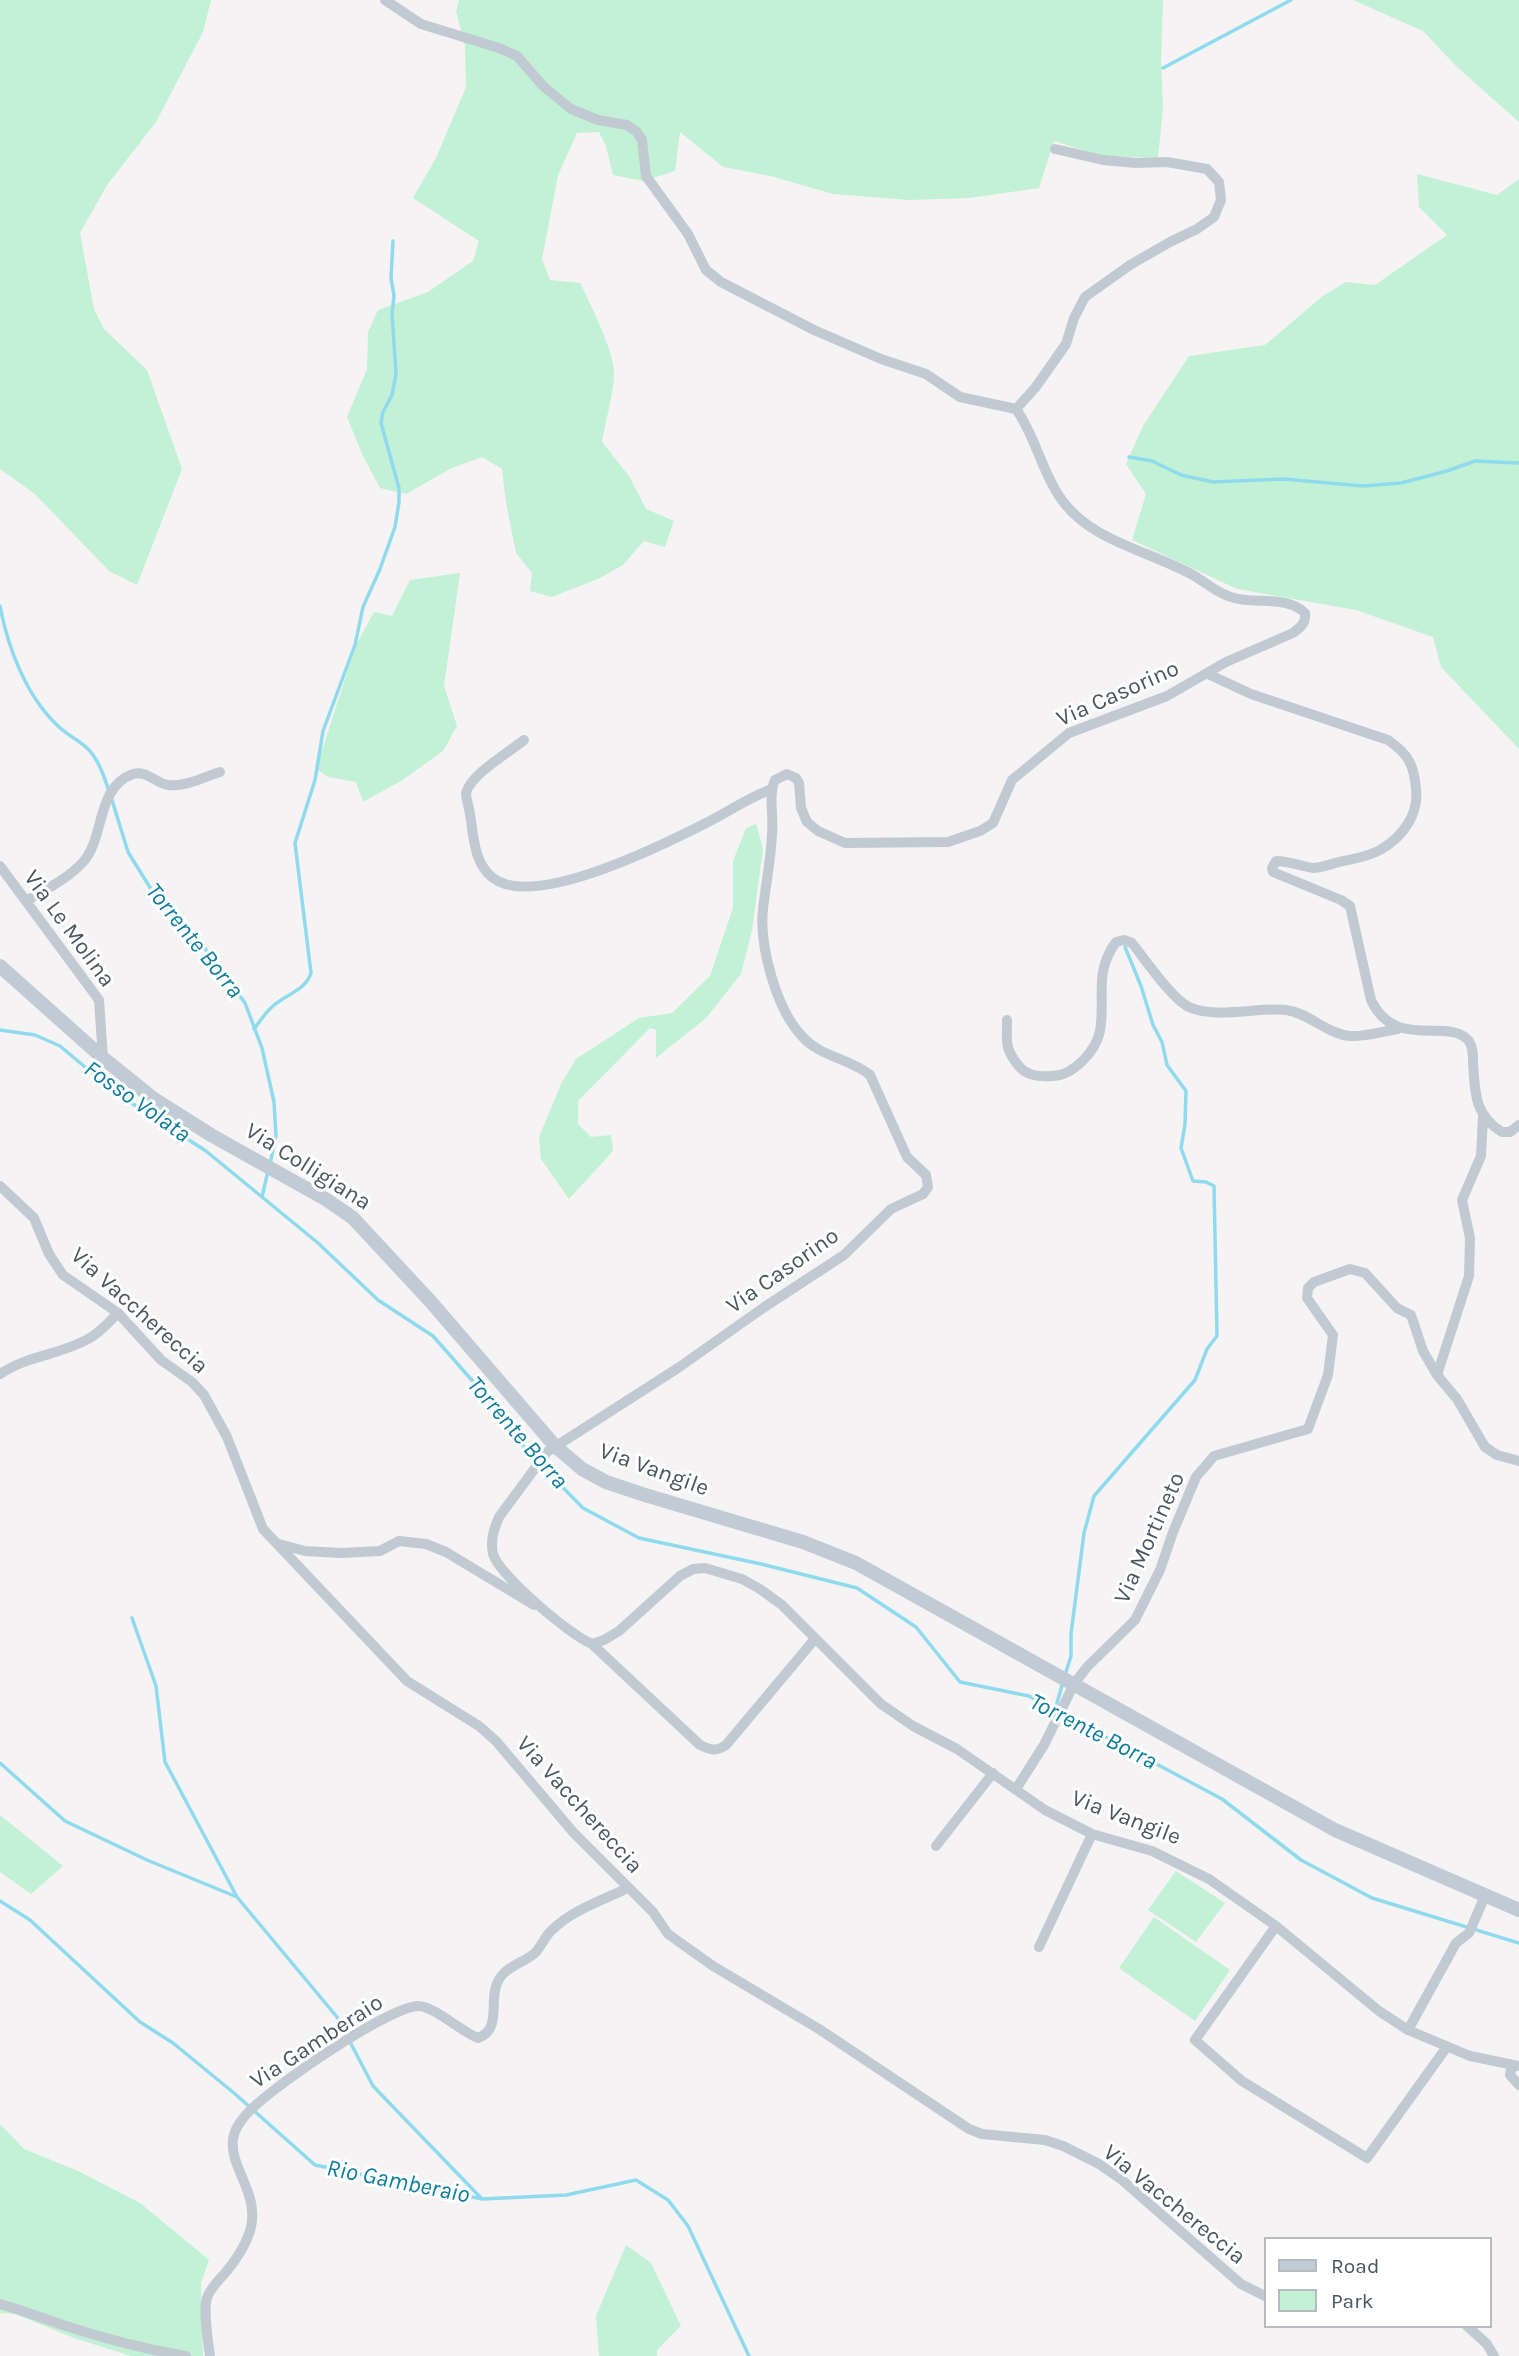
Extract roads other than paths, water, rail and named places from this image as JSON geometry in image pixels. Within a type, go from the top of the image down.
[{"type":"street","points":[[385,0],[421,24],[517,56],[542,86],[571,109],[598,120],[626,125],[637,132],[642,140],[646,176],[688,233],[706,270],[721,282],[814,330],[881,359],[926,374],[960,397],[1016,409],[1035,388],[1066,344],[1074,318],[1085,297],[1130,265],[1214,217],[1221,200],[1219,182],[1208,169],[1167,162],[1103,160],[1055,149]]},
{"type":"street","name":"Via Casorino","points":[[551,1449],[678,1368],[844,1255],[891,1209],[923,1194],[928,1187],[926,1175],[907,1157],[870,1075],[860,1067],[815,1048],[801,1036],[790,1021],[777,993],[767,957],[763,911],[771,853],[774,817],[772,789],[775,780],[787,774],[796,778],[807,822],[818,831],[845,844],[948,842],[980,831],[993,823],[1012,780],[1069,733],[1167,696],[1226,662],[1293,633],[1306,619],[1305,613],[1292,604],[1231,598],[1192,574],[1088,527],[1056,492],[1016,409]]},
{"type":"street","points":[[1208,674],[1251,694],[1388,740],[1405,752],[1415,772],[1418,804],[1397,837],[1380,850],[1356,858],[1315,868],[1290,861],[1276,861],[1272,868],[1273,872],[1350,906],[1376,1012],[1386,1022],[1402,1029]]},
{"type":"street","points":[[524,740],[475,778],[467,787],[466,793],[473,839],[481,863],[493,878],[511,887],[541,886],[593,872],[652,849],[751,797],[772,789]]},
{"type":"street","points":[[26,901],[70,875],[86,859],[106,802],[115,786],[131,775],[143,773],[165,785],[181,785],[220,772]]},
{"type":"street","name":"Via Le Molina","points":[[0,866],[99,1000],[103,1058]]},
{"type":"street","points":[[1007,1020],[1007,1051],[1020,1069],[1035,1077],[1057,1076],[1074,1068],[1087,1056],[1100,1032],[1102,975],[1106,955],[1116,942],[1124,940],[1132,943],[1177,998],[1189,1007],[1211,1011],[1286,1010],[1307,1016],[1332,1031],[1351,1036],[1402,1029],[1457,1033],[1471,1043],[1475,1089],[1483,1116],[1481,1156],[1462,1200],[1470,1238],[1469,1276],[1437,1376]]},
{"type":"street","name":"Via Colligiana","points":[[0,967],[103,1058],[164,1106],[345,1212],[365,1229],[551,1449]]},
{"type":"street","points":[[1483,1116],[1502,1132],[1510,1132],[1519,1125]]},
{"type":"street","name":"Via Vacchereccia","points":[[0,1186],[34,1218],[49,1254],[64,1275],[118,1313],[161,1360],[204,1395],[227,1437],[263,1530],[407,1681],[479,1726],[496,1741],[573,1832],[653,1912],[668,1934],[713,1966],[819,2029],[969,2129],[982,2134],[1045,2140],[1099,2164],[1122,2180],[1241,2284],[1264,2296]]},
{"type":"street","name":"Via Mortineto","points":[[1016,1789],[1044,1745],[1074,1685],[1087,1667],[1135,1620],[1160,1570],[1196,1477],[1214,1456],[1308,1429],[1328,1375],[1333,1335],[1307,1298],[1308,1288],[1314,1282],[1350,1269],[1365,1273],[1397,1308],[1411,1315],[1423,1351],[1437,1376],[1457,1399],[1485,1447],[1497,1455],[1519,1461]]},
{"type":"street","points":[[0,1374],[26,1359],[54,1353],[88,1339],[118,1313]]},
{"type":"street","points":[[551,1449],[499,1517],[492,1540],[493,1554],[498,1565],[547,1612],[576,1636],[592,1644],[700,1745],[712,1750],[719,1750],[726,1745],[814,1640]]},
{"type":"street","name":"Via Vangile","points":[[551,1449],[606,1482],[803,1542],[856,1563],[1335,1830],[1519,1910]]},
{"type":"street","points":[[278,1543],[305,1551],[341,1553],[380,1551],[399,1541],[426,1544],[446,1552],[547,1612]]},
{"type":"street","name":"Via Vangile","points":[[592,1644],[604,1640],[636,1618],[680,1576],[694,1569],[705,1567],[722,1572],[760,1589],[782,1605],[814,1640],[881,1704],[993,1773],[1057,1817],[1093,1834],[1153,1851],[1192,1870],[1276,1926],[1379,2011],[1408,2030],[1446,2048],[1515,2066]]},
{"type":"street","points":[[936,1846],[993,1773]]},
{"type":"street","points":[[1039,1947],[1093,1834]]},
{"type":"street","name":"Via Gamberaio","points":[[210,2356],[207,2299],[215,2284],[240,2253],[251,2229],[253,2215],[248,2192],[232,2142],[236,2128],[246,2115],[268,2095],[319,2059],[393,2012],[410,2007],[427,2007],[464,2032],[478,2038],[487,2034],[492,2028],[495,1988],[503,1973],[535,1953],[551,1930],[574,1914],[628,1888]]},
{"type":"street","points":[[1408,2030],[1456,1943],[1469,1933],[1485,1896]]},
{"type":"street","points":[[1276,1926],[1195,2040],[1242,2081],[1367,2158],[1446,2048]]},
{"type":"street","points":[[1515,2066],[1510,2076],[1519,2085]]},
{"type":"street","points":[[0,2304],[96,2334],[186,2356]]},
{"type":"street","points":[[1469,2328],[1487,2344],[1494,2356]]},
{"type":"waterway","points":[[1163,68],[1291,0]]},
{"type":"waterway","points":[[254,1029],[273,1006],[305,984],[311,973],[295,843],[315,780],[323,731],[355,645],[363,607],[395,527],[399,488],[381,423],[383,412],[392,395],[396,374],[391,278],[393,241]]},
{"type":"waterway","points":[[1129,457],[1152,461],[1181,475],[1213,482],[1283,479],[1363,486],[1401,483],[1475,461],[1519,463]]},
{"type":"waterway","name":"Torrente Borra","points":[[0,606],[13,655],[28,686],[58,726],[92,753],[109,792]]},
{"type":"waterway","name":"Torrente Borra","points":[[112,800],[128,852],[154,894],[207,951],[245,1003],[262,1048],[274,1102],[276,1136],[270,1164]]},
{"type":"waterway","points":[[1065,1675],[1071,1656],[1071,1634],[1084,1533],[1094,1496],[1195,1380],[1207,1349],[1217,1336],[1214,1186],[1193,1181],[1181,1148],[1186,1091],[1167,1065],[1162,1042],[1153,1025],[1125,947]]},
{"type":"waterway","name":"Fosso Volata","points":[[0,1030],[35,1035],[60,1046],[116,1093],[206,1151],[262,1197]]},
{"type":"waterway","name":"Torrente Borra","points":[[268,1171],[262,1197],[318,1243],[378,1300],[433,1336],[506,1419],[526,1450],[583,1508],[639,1538],[857,1588],[916,1627],[960,1682],[1029,1696],[1222,1799],[1301,1860],[1372,1898],[1519,1943]]},
{"type":"waterway","points":[[132,1618],[156,1686],[165,1762],[237,1897]]},
{"type":"waterway","points":[[1055,1710],[1063,1682]]},
{"type":"waterway","points":[[0,1763],[65,1821],[147,1860],[237,1897],[337,2017],[373,2086],[482,2199]]},
{"type":"waterway","name":"Rio Gamberaio","points":[[0,1901],[30,1920],[140,2022],[173,2043],[315,2165],[482,2199],[566,2195],[636,2180],[668,2200],[688,2226],[749,2356]]}]
